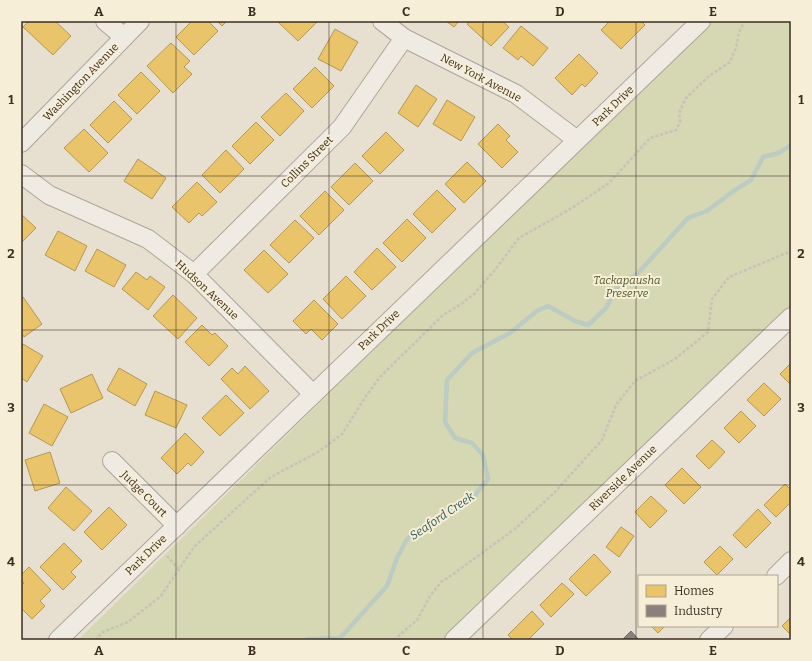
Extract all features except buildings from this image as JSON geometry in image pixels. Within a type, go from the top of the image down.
[{"type":"street","points":[[105,21],[124,37]]},
{"type":"street","name":"Washington Avenue","points":[[21,143],[140,21]]},
{"type":"street","name":"New York Avenue","points":[[382,21],[404,38],[516,94],[577,140]]},
{"type":"street","name":"Park Drive","points":[[58,640],[577,140],[692,24]]},
{"type":"street","name":"Collins Street","points":[[194,274],[342,127],[404,38]]},
{"type":"street","name":"Hudson Avenue","points":[[21,174],[49,195],[148,239],[194,274],[313,394]]},
{"type":"street","name":"Riverside Avenue","points":[[454,640],[791,316]]},
{"type":"street","name":"Judge Court","points":[[112,461],[177,526]]},
{"type":"street","points":[[777,575],[791,561]]},
{"type":"street","points":[[709,640],[723,627]]},
{"type":"path","points":[[95,640],[103,632],[128,622],[160,596],[194,547],[271,477],[318,452],[342,434],[380,377],[443,315],[460,305],[474,294],[520,238],[572,208],[609,183],[650,138],[676,130],[680,122],[679,113],[686,98],[709,76],[730,62],[744,21]]},
{"type":"path","points":[[394,640],[417,620],[430,596],[441,582],[516,528],[553,494],[602,440],[616,405],[635,381],[675,359],[708,332],[712,299],[729,277],[791,251]]},
{"type":"green space","name":"Tackapausha Preserve","points":[[709,21],[791,21],[791,313],[450,640],[78,640]]},
{"type":"waterway","name":"Seaford Creek","points":[[306,640],[340,638],[387,586],[397,558],[407,539],[422,527],[474,496],[488,479],[483,455],[472,443],[455,438],[445,422],[447,380],[472,353],[510,333],[537,311],[548,306],[575,321],[588,325],[606,308],[617,287],[638,273],[688,218],[707,211],[751,180],[763,157],[779,153],[791,145]]}]
